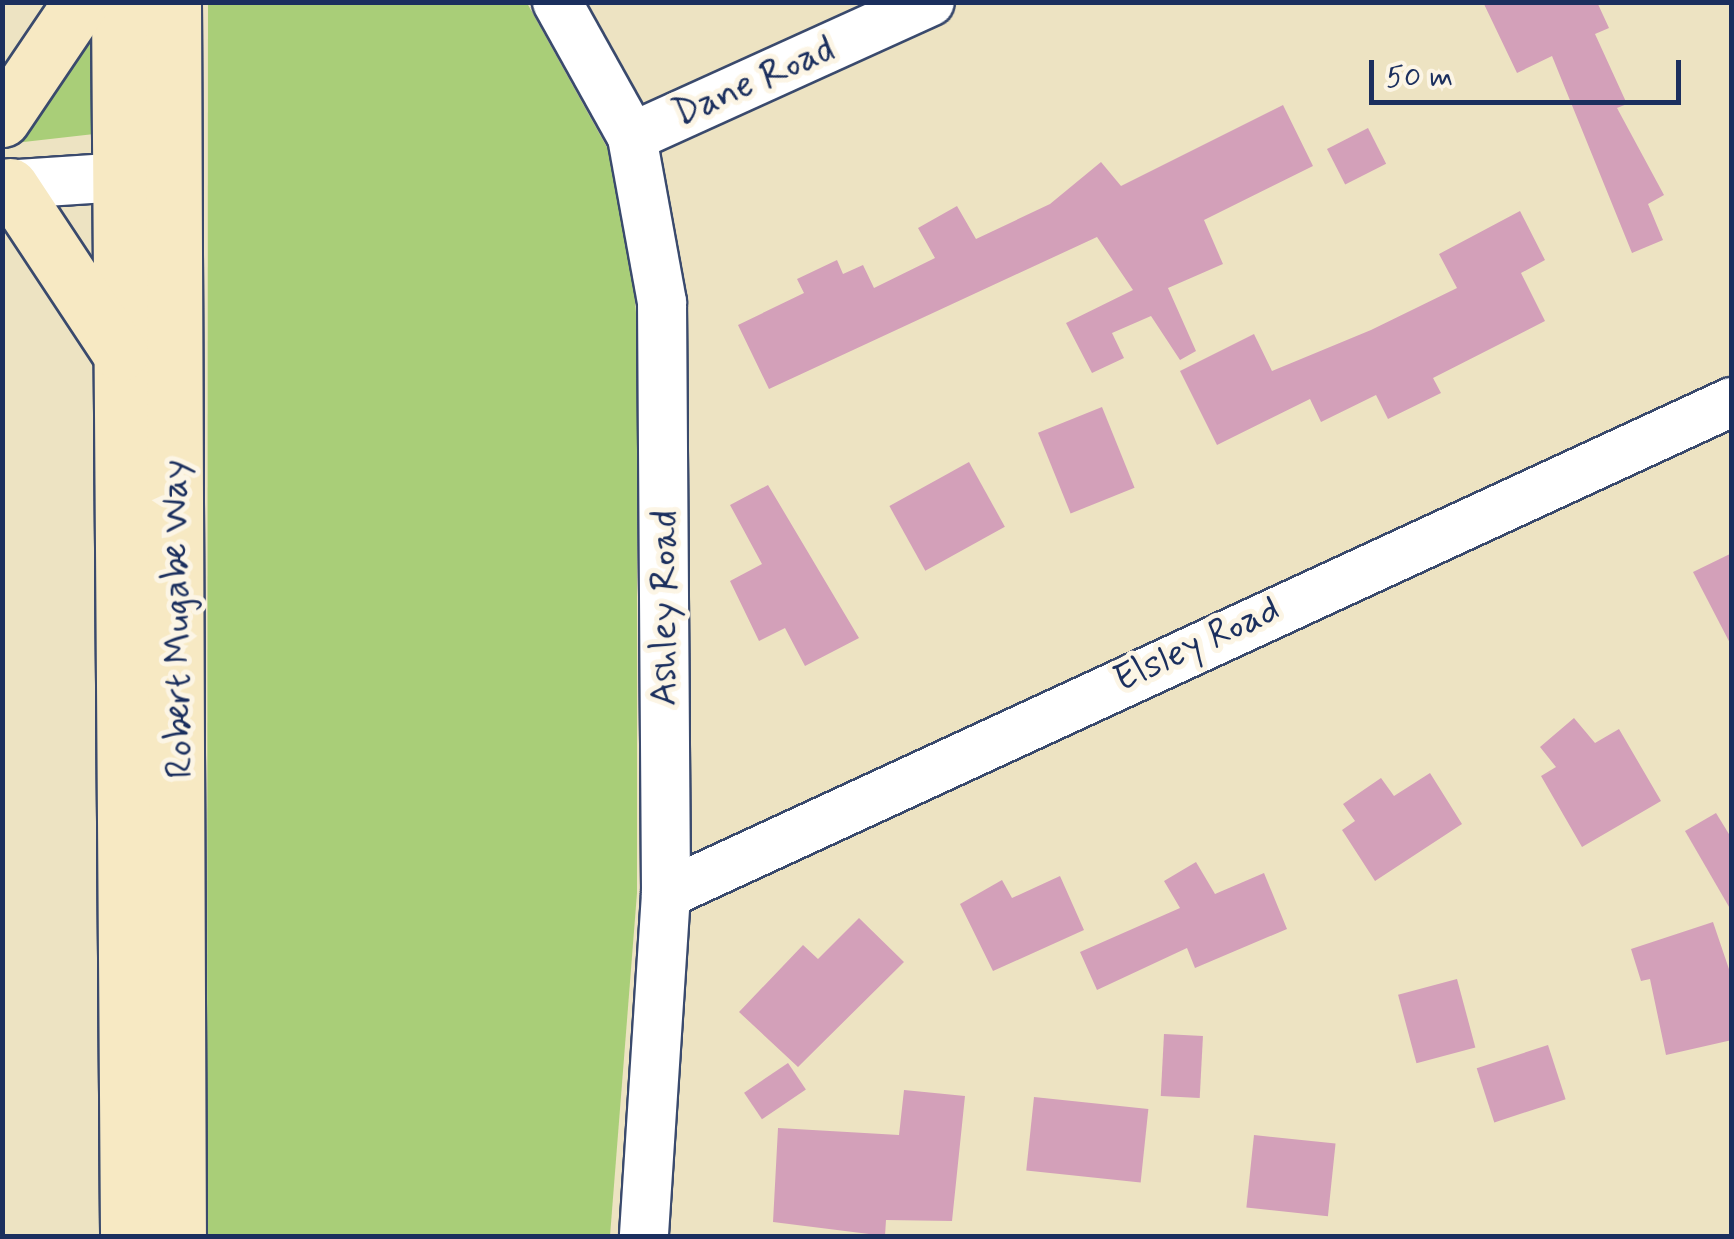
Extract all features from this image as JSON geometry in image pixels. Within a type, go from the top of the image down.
[{"type":"main road","points":[[2,119],[81,2]]},
{"type":"main road","name":"Robert Mugabe Way","points":[[119,2],[123,177],[150,356],[178,1236]]},
{"type":"main road","name":"Robert Mugabe Way","points":[[128,1236],[150,356],[174,23]]},
{"type":"main road","points":[[6,186],[150,356]]},
{"type":"street","name":"Ashley Road","points":[[556,2],[632,137],[662,302],[666,894],[644,1236]]},
{"type":"street","name":"Dane Road","points":[[632,137],[930,2]]},
{"type":"street","points":[[6,186],[123,177],[174,23]]},
{"type":"street","name":"Elsley Road","points":[[666,894],[1732,402]]},
{"type":"green space","points":[[95,3],[103,133],[6,144]]},
{"type":"green space","points":[[208,3],[527,3],[609,151],[629,228],[637,325],[637,893],[610,1236],[207,1236]]},
{"type":"building","points":[[1483,2],[1597,2],[1609,28],[1595,34],[1627,104],[1617,108],[1664,195],[1648,204],[1663,240],[1632,253],[1552,56],[1517,73]]},
{"type":"building","points":[[1283,105],[1313,166],[1204,220],[1223,264],[1168,288],[1196,351],[1180,360],[1151,316],[1112,333],[1124,358],[1092,373],[1066,323],[1133,290],[1097,237],[769,389],[738,325],[804,293],[797,279],[837,260],[843,274],[863,265],[874,288],[935,258],[918,228],[957,206],[976,239],[1050,204],[1101,162],[1121,186]]},
{"type":"building","points":[[1368,128],[1386,164],[1345,185],[1327,149]]},
{"type":"building","points":[[1520,211],[1545,260],[1521,273],[1545,321],[1433,378],[1441,393],[1388,419],[1376,395],[1321,422],[1310,399],[1217,445],[1180,371],[1254,334],[1272,371],[1371,330],[1457,288],[1439,254]]},
{"type":"building","points":[[1102,407],[1135,488],[1071,514],[1038,433]]},
{"type":"building","points":[[969,462],[1005,527],[925,571],[889,506]]},
{"type":"building","points":[[768,485],[859,638],[805,666],[785,628],[759,641],[730,581],[762,564],[730,505]]},
{"type":"building","points":[[1732,553],[1732,647],[1693,572]]},
{"type":"building","points":[[1574,718],[1595,743],[1619,729],[1661,801],[1582,847],[1541,776],[1556,767],[1540,747]]},
{"type":"building","points":[[1430,773],[1462,824],[1375,881],[1342,830],[1355,821],[1343,804],[1381,778],[1394,796]]},
{"type":"building","points":[[1716,813],[1732,839],[1732,912],[1685,831]]},
{"type":"building","points":[[1196,862],[1215,894],[1264,873],[1287,929],[1195,968],[1187,948],[1097,990],[1080,952],[1180,908],[1164,881]]},
{"type":"building","points":[[1060,876],[1084,930],[993,971],[960,904],[1002,880],[1012,898]]},
{"type":"building","points":[[859,918],[904,962],[798,1067],[739,1012],[803,945],[818,959]]},
{"type":"building","points":[[1713,922],[1732,978],[1732,1040],[1666,1055],[1650,979],[1641,981],[1631,949]]},
{"type":"building","points":[[1457,979],[1475,1048],[1416,1063],[1398,995]]},
{"type":"building","points":[[1164,1034],[1203,1036],[1200,1098],[1161,1096]]},
{"type":"building","points":[[1548,1045],[1566,1099],[1494,1122],[1477,1068]]},
{"type":"building","points":[[788,1063],[806,1090],[762,1119],[744,1093]]},
{"type":"building","points":[[904,1090],[965,1096],[952,1221],[886,1220],[885,1236],[773,1222],[778,1128],[899,1135]]},
{"type":"building","points":[[1034,1097],[1148,1109],[1141,1183],[1026,1171]]},
{"type":"building","points":[[1254,1135],[1336,1144],[1328,1216],[1246,1208]]}]
